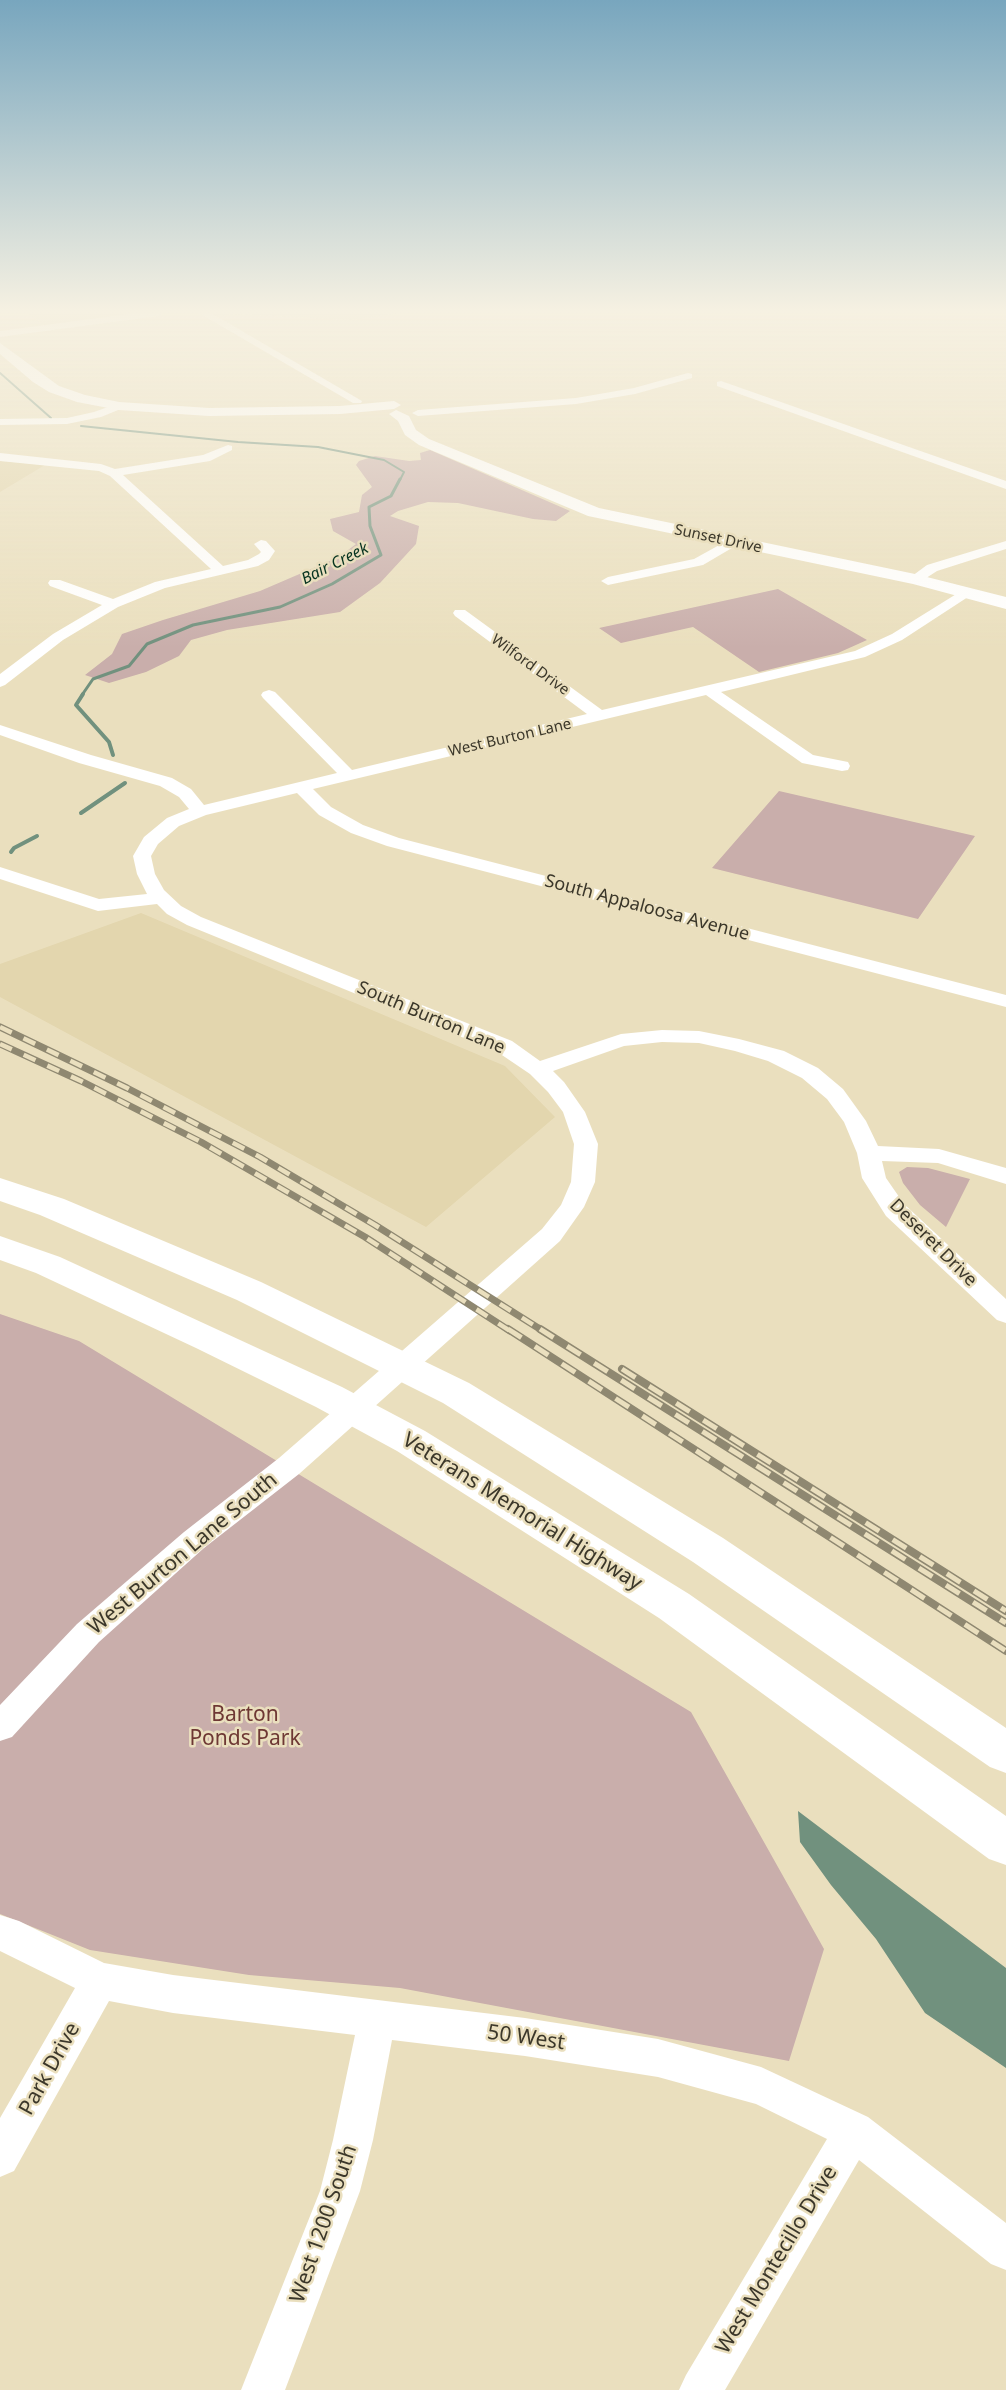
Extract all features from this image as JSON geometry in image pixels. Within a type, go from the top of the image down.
[{"type":"highway","points":[[0,1189],[52,1207],[249,1291],[456,1393],[708,1550],[1006,1753]]},
{"type":"highway","name":"Veterans Memorial Highway","points":[[0,1247],[48,1265],[292,1379],[411,1442],[674,1606],[1006,1843]]},
{"type":"highway","points":[[0,1267],[292,1379]]},
{"type":"main road","name":"Sunset Drive","points":[[409,425],[413,435],[438,448],[594,512],[915,579],[1006,603]]},
{"type":"street","points":[[835,425],[1006,485]]},
{"type":"street","points":[[114,473],[206,458],[228,448]]},
{"type":"street","points":[[0,457],[101,468],[114,473],[221,571]]},
{"type":"street","points":[[608,581],[698,562],[732,542]]},
{"type":"street","points":[[0,682],[58,637],[113,604],[160,585],[239,568],[264,557],[268,551],[261,544]]},
{"type":"street","points":[[915,579],[932,568],[1006,545]]},
{"type":"street","points":[[55,583],[113,604]]},
{"type":"street","name":"West Burton Lane","points":[[194,921],[174,910],[160,898],[146,874],[142,856],[150,841],[173,822],[200,811],[860,654],[897,637],[966,592]]},
{"type":"street","name":"Wilford Drive","points":[[460,613],[601,717]]},
{"type":"street","points":[[710,691],[808,759],[842,766]]},
{"type":"street","points":[[269,695],[349,776]]},
{"type":"street","points":[[0,730],[85,759],[166,782],[184,793],[200,811]]},
{"type":"street","name":"South Appaloosa Avenue","points":[[301,787],[325,811],[357,829],[393,842],[1004,997]]},
{"type":"street","points":[[0,873],[98,905],[160,898]]},
{"type":"street","name":"South Burton Lane","points":[[194,921],[504,1046],[538,1069],[556,1087],[574,1112],[586,1144],[584,1182],[572,1207],[551,1235],[375,1389]]},
{"type":"street","name":"Deseret Drive","points":[[538,1069],[621,1040],[662,1036],[699,1037],[739,1045],[776,1056],[810,1073],[835,1094],[855,1121],[869,1153],[874,1178],[895,1210],[1006,1314]]},
{"type":"street","points":[[869,1153],[939,1156],[1006,1176]]},
{"type":"street","name":"West Burton Lane South","points":[[0,1727],[88,1633],[194,1540],[289,1466],[375,1389]]},
{"type":"street","name":"50 West","points":[[2,1930],[100,1981],[173,1994],[525,2037],[658,2058],[761,2086],[854,2131],[1006,2249]]},
{"type":"street","name":"Park Drive","points":[[0,2157],[100,1981]]},
{"type":"street","name":"West 1200 South","points":[[263,2390],[340,2191],[353,2140],[377,2019]]},
{"type":"street","name":"West Montecillo Drive","points":[[701,2390],[854,2131]]},
{"type":"shaded area","points":[[0,461],[45,465],[0,492]]},
{"type":"shaded area","points":[[141,913],[505,1066],[555,1117],[426,1227],[0,997],[0,964]]},
{"type":"shaded area","points":[[798,1811],[1006,1968],[1006,2068],[925,2013],[876,1939],[831,1885],[800,1842]]},
{"type":"green space","points":[[430,450],[570,511],[556,521],[533,519],[458,503],[428,502],[398,511],[390,516],[419,526],[416,544],[380,583],[340,612],[227,630],[191,640],[179,656],[146,672],[109,683],[85,675],[112,654],[122,634],[260,591],[339,557],[356,544],[333,531],[330,519],[359,512],[362,495],[372,487],[356,465],[359,461],[375,456],[409,461],[421,460],[420,453]]},
{"type":"green space","points":[[778,589],[867,640],[838,653],[759,672],[693,627],[621,643],[599,628]]},
{"type":"green space","points":[[779,791],[975,836],[918,919],[712,868]]},
{"type":"green space","points":[[907,1167],[928,1168],[970,1179],[946,1227],[920,1205],[903,1183],[899,1172]]},
{"type":"green space","name":"Barton Ponds Park","points":[[0,1314],[79,1341],[691,1712],[824,1949],[789,2061],[400,1988],[249,1975],[90,1950],[0,1914]]},
{"type":"waterway","name":"Bair Creek","points":[[81,426],[238,442],[318,447],[384,460],[404,472],[400,480]]},
{"type":"waterway","name":"Bair Creek","points":[[82,695],[93,679],[129,666],[147,644],[193,625],[280,607],[332,584],[381,555],[370,526],[369,507],[391,496],[400,479]]},
{"type":"waterway","name":"Bair Creek","points":[[83,694],[76,705],[109,742],[113,755]]},
{"type":"waterway","name":"Bair Creek","points":[[81,813],[125,783]]},
{"type":"waterway","name":"Bair Creek","points":[[11,852],[14,848],[37,836]]},
{"type":"railway","points":[[0,1027],[127,1088],[260,1157],[375,1225],[543,1331]]},
{"type":"railway","points":[[0,1044],[81,1081],[201,1142],[365,1237],[510,1331]]},
{"type":"railway","points":[[508,1329],[1006,1651]]},
{"type":"railway","points":[[540,1329],[1006,1623]]},
{"type":"railway","points":[[622,1369],[1006,1611]]}]
